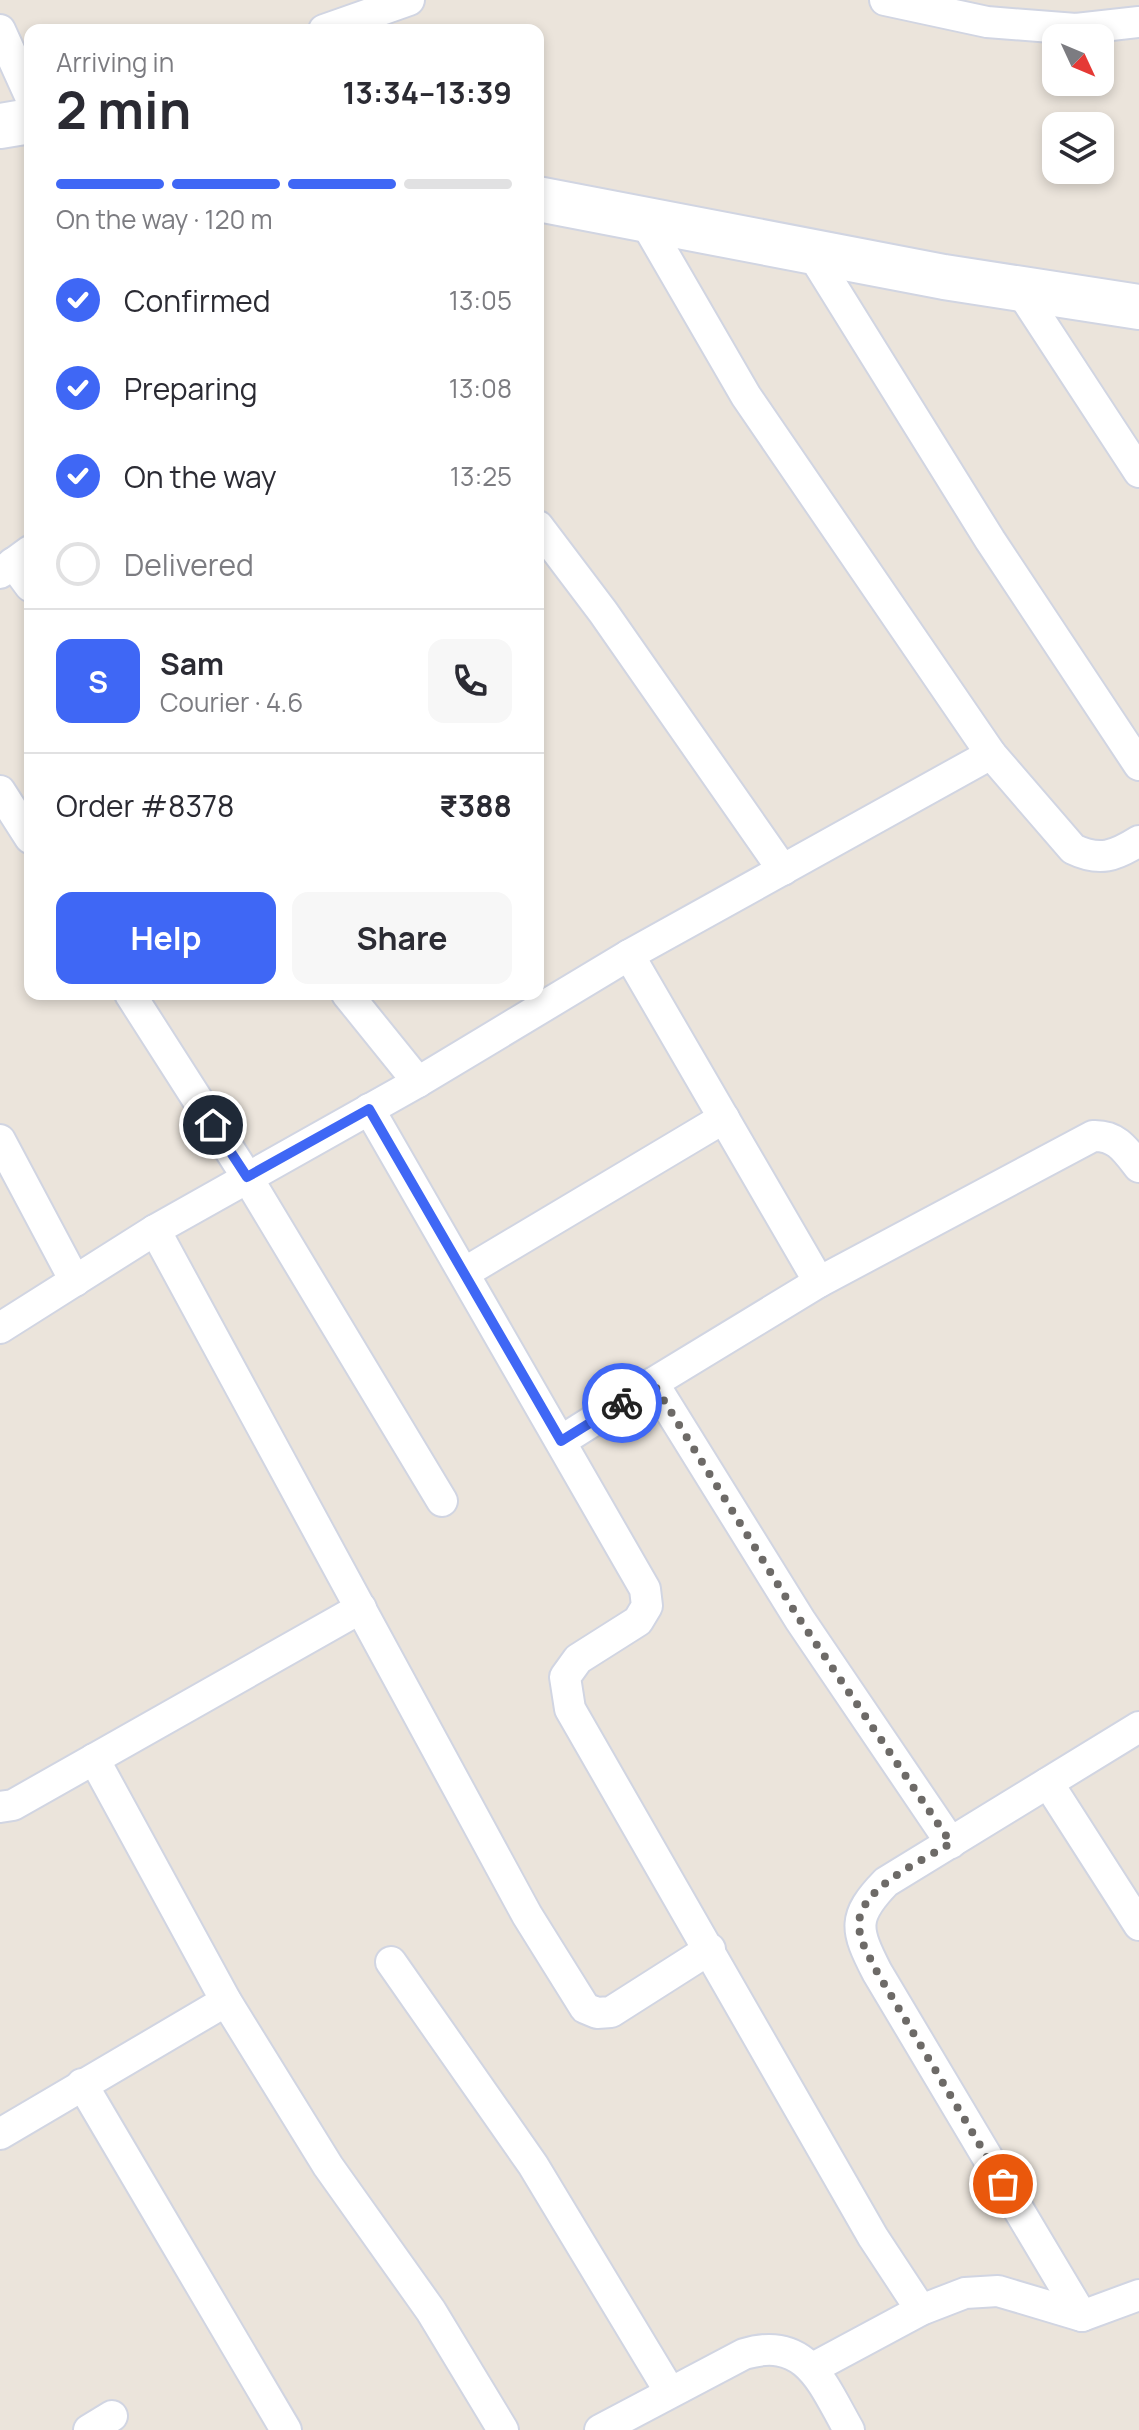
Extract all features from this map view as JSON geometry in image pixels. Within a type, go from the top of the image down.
[{"type":"street","points":[[341,24],[409,0]]},
{"type":"street","points":[[885,0],[927,5],[987,22],[1076,29],[1139,22]]},
{"type":"street","points":[[0,30],[24,83]]},
{"type":"street","points":[[0,126],[24,122]]},
{"type":"street","points":[[544,200],[1020,290],[1139,307]]},
{"type":"street","points":[[644,220],[746,396],[991,754],[1073,849],[1088,857],[1112,857],[1139,841]]},
{"type":"street","points":[[811,252],[990,540],[1139,765]]},
{"type":"street","points":[[1020,290],[1139,472]]},
{"type":"street","points":[[544,534],[603,612],[783,870]]},
{"type":"street","points":[[544,996],[629,955],[991,754]]},
{"type":"street","points":[[0,791],[24,829]]},
{"type":"street","points":[[629,955],[819,1282]]},
{"type":"street","points":[[134,1000],[247,1177],[442,1501]]},
{"type":"street","points":[[352,1000],[418,1082]]},
{"type":"street","points":[[0,1328],[155,1230],[418,1082],[530,1003]]},
{"type":"street","points":[[369,1109],[645,1589],[647,1606],[638,1621],[578,1659],[565,1677],[565,1694],[576,1720],[873,2237],[921,2310]]},
{"type":"street","points":[[464,1273],[724,1118]]},
{"type":"street","points":[[561,1441],[819,1282],[1093,1136],[1108,1136],[1123,1146],[1139,1167]]},
{"type":"street","points":[[0,1140],[75,1281]]},
{"type":"street","points":[[155,1230],[527,1915],[585,2008],[597,2013],[611,2012],[710,1949]]},
{"type":"street","points":[[653,1383],[800,1620],[951,1843]]},
{"type":"street","points":[[0,1807],[13,1805],[361,1608]]},
{"type":"street","points":[[1082,2316],[862,1943],[859,1922],[866,1903],[886,1882],[1139,1727]]},
{"type":"street","points":[[94,1759],[226,2001],[328,2166],[431,2311],[503,2430]]},
{"type":"street","points":[[1048,1783],[1139,1925]]},
{"type":"street","points":[[391,1962],[533,2165],[670,2392]]},
{"type":"street","points":[[0,2134],[226,2001]]},
{"type":"street","points":[[82,2084],[286,2430]]},
{"type":"street","points":[[813,2368],[921,2310],[983,2290],[1082,2316],[1139,2295]]},
{"type":"street","points":[[600,2430],[744,2354],[766,2347],[789,2352],[813,2368],[849,2430]]},
{"type":"way so far","points":[[622,1403],[653,1383],[800,1620],[951,1843],[886,1882],[866,1903],[859,1922],[862,1943],[1003,2184]]},
{"type":"route","points":[[213,1125],[247,1177],[369,1109],[561,1441],[622,1403]]}]
